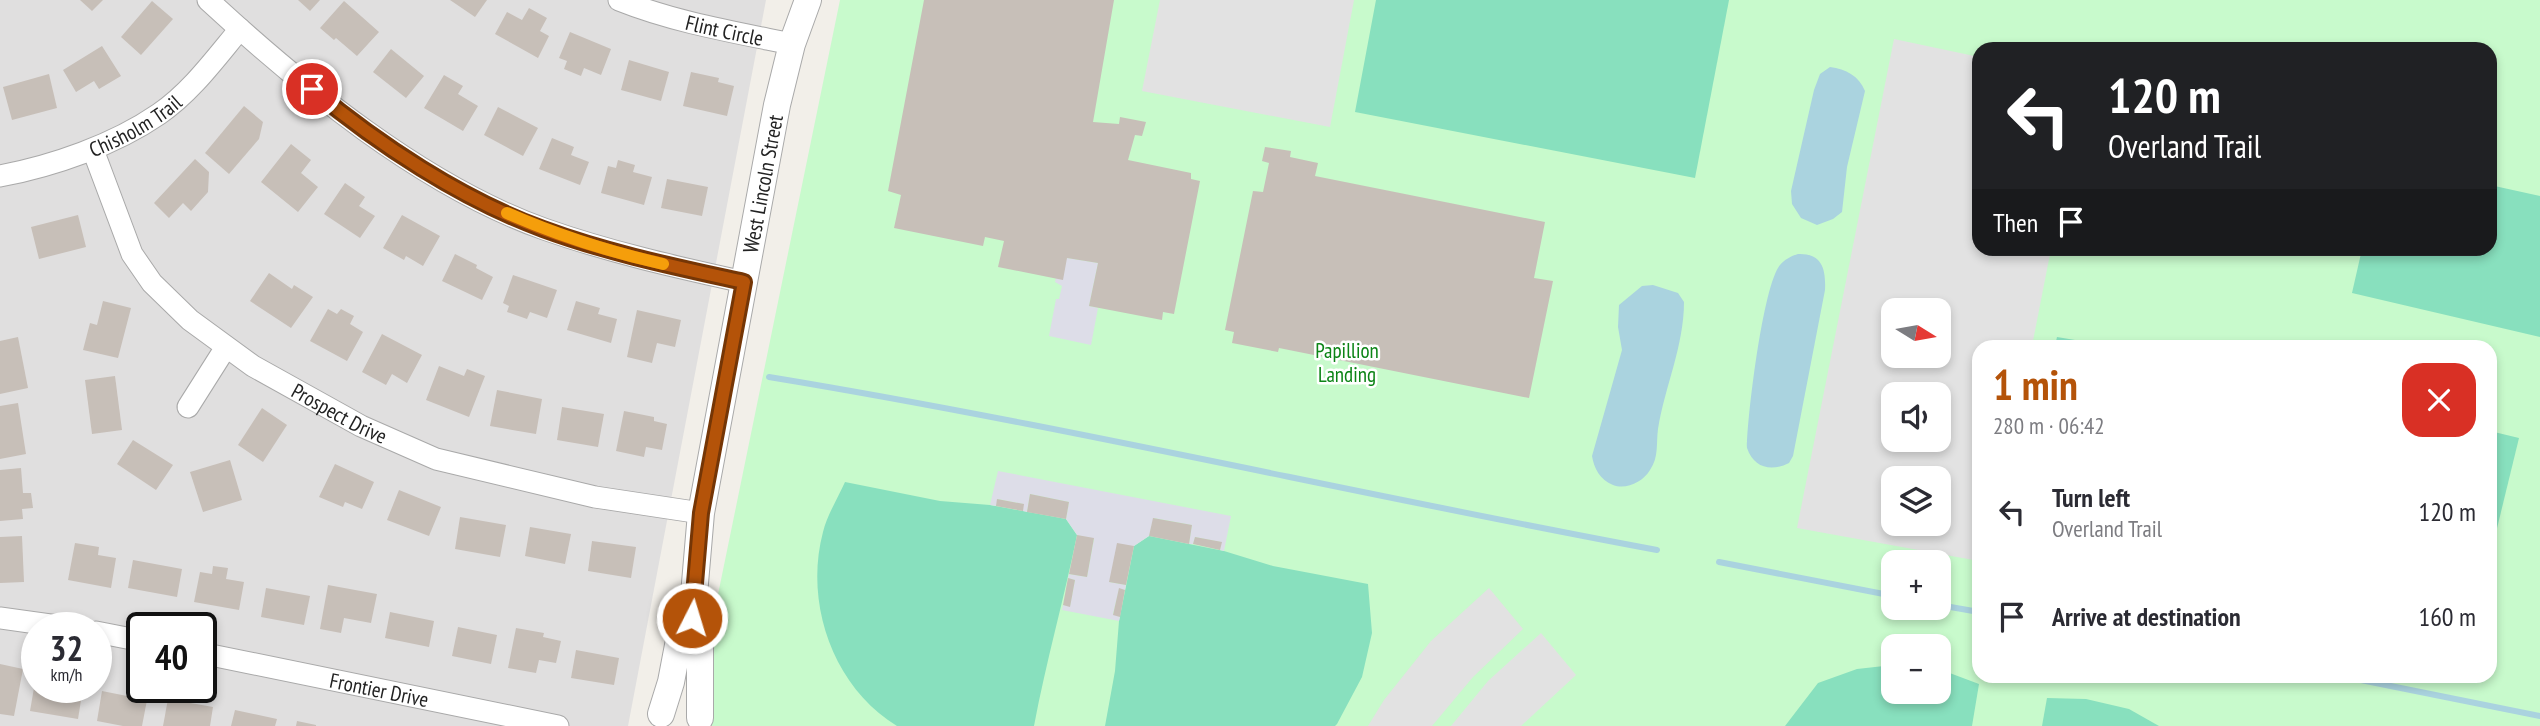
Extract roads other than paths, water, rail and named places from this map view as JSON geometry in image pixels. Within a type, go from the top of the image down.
[{"type":"street","points":[[208,0],[329,103],[403,156],[480,201],[542,229],[635,258],[744,282]]},
{"type":"street","name":"Flint Circle","points":[[619,0],[648,12],[707,28],[792,44]]},
{"type":"street","name":"West Lincoln Street","points":[[704,722],[700,637],[692,618],[701,513],[777,105],[792,44],[808,0]]},
{"type":"street","name":"Chisholm Trail","points":[[0,176],[28,171],[93,150],[159,114],[199,79],[240,29]]},
{"type":"street","name":"Prospect Drive","points":[[93,150],[132,254],[152,283],[190,320],[253,366],[361,426],[436,459],[595,497],[701,513]]},
{"type":"street","points":[[188,407],[226,347]]},
{"type":"street","points":[[0,618],[21,621]]},
{"type":"street","name":"West Lincoln Street","points":[[654,720],[671,682],[680,635],[692,618]]},
{"type":"street","name":"Frontier Drive","points":[[217,656],[558,726]]},
{"type":"street","points":[[654,720],[680,711],[704,722]]},
{"type":"water","points":[[1830,67],[1851,74],[1865,91],[1847,167],[1842,212],[1817,225],[1801,218],[1792,204],[1791,191],[1814,90],[1820,74]]},
{"type":"water","points":[[1798,254],[1812,256],[1821,264],[1825,275],[1825,290],[1793,456],[1789,463],[1770,467],[1754,460],[1747,448],[1753,382],[1762,324],[1774,277],[1782,263]]},
{"type":"water","points":[[1653,285],[1678,293],[1684,302],[1681,334],[1661,413],[1653,465],[1639,481],[1629,486],[1618,486],[1601,477],[1592,456],[1622,350],[1618,327],[1619,305],[1642,286]]},
{"type":"waterway","points":[[769,377],[991,417],[1657,550]]},
{"type":"waterway","points":[[1719,562],[1881,593]]},
{"type":"waterway","points":[[1951,607],[1972,611]]},
{"type":"waterway","points":[[2376,683],[2540,716]]},
{"type":"park label","name":"Papillion Landing","points":[[1347,362]]}]
